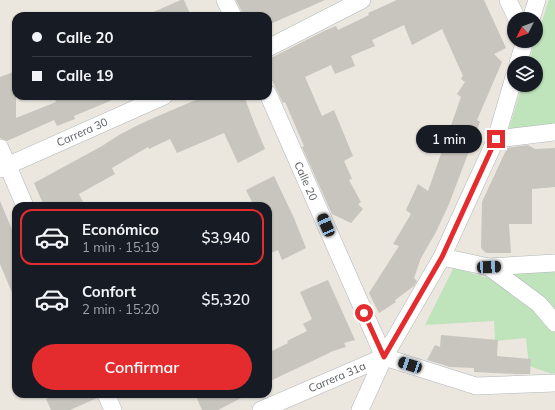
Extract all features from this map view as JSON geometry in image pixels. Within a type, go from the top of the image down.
[{"type":"street","points":[[225,0],[231,12]]},
{"type":"street","points":[[272,46],[362,0]]},
{"type":"street","points":[[508,0],[514,12]]},
{"type":"street","points":[[533,12],[537,0]]},
{"type":"street","points":[[360,410],[384,357],[442,257],[496,139],[510,92]]},
{"type":"street","name":"Carrera 30","points":[[4,167],[155,100]]},
{"type":"street","name":"Calle 20","points":[[271,100],[384,357]]},
{"type":"street","points":[[496,139],[555,132]]},
{"type":"street","points":[[0,148],[4,167],[23,202]]},
{"type":"street","points":[[442,257],[489,267],[555,263]]},
{"type":"street","points":[[489,267],[539,304],[555,323]]},
{"type":"street","points":[[384,357],[476,386],[555,383]]},
{"type":"street","name":"Carrera 31a","points":[[261,410],[384,357]]},
{"type":"street","points":[[108,398],[113,410]]},
{"type":"green space","points":[[549,0],[555,0],[555,124],[509,129],[520,92],[543,92],[543,56],[531,56],[533,48],[543,48],[543,18]]},
{"type":"green space","points":[[454,267],[483,277],[555,270],[555,373],[552,374],[529,366],[526,338],[495,341],[494,321],[425,325]]},
{"type":"building","points":[[184,0],[189,12],[153,12]]},
{"type":"building","points":[[236,0],[325,0],[272,23],[272,12],[242,12]]},
{"type":"building","points":[[397,0],[484,0],[506,48],[494,54],[502,62],[477,120],[480,122],[449,204],[436,232],[421,258],[414,278],[417,281],[414,286],[395,300],[396,302],[379,313],[369,293],[399,246],[393,244],[411,214],[406,210],[418,184],[428,191],[461,97],[457,94],[465,82],[461,79],[463,76],[442,29],[412,45],[404,25],[372,40],[375,46],[351,56],[355,66],[335,74],[331,65],[305,77],[322,116],[334,110],[353,156],[344,161],[352,179],[349,180],[361,202],[358,204],[363,209],[351,223],[332,214],[302,147],[304,146],[285,102],[283,103],[272,80],[272,57],[336,26],[338,30],[369,15],[368,13]]},
{"type":"building","points":[[12,72],[12,100],[16,100],[16,118],[56,102],[55,100],[112,100],[74,116],[75,119],[57,126],[54,120],[7,141],[0,138],[0,77]]},
{"type":"building","points":[[196,100],[246,100],[265,149],[238,163],[224,133],[177,153],[170,139],[149,149],[148,147],[112,168],[115,174],[79,194],[83,202],[42,202],[34,183],[102,146],[119,135]]},
{"type":"building","points":[[528,145],[535,149],[555,148],[555,187],[532,189],[532,224],[509,224],[511,253],[486,253],[481,248],[482,202],[507,148]]},
{"type":"building","points":[[274,176],[294,218],[306,248],[282,260],[278,250],[272,252],[272,202],[252,202],[246,190]]},
{"type":"building","points":[[0,201],[12,230],[12,292],[0,264]]},
{"type":"building","points":[[328,280],[355,340],[344,343],[346,347],[333,351],[272,380],[272,351],[288,343],[287,341],[307,331],[303,324],[312,319],[300,292]]},
{"type":"building","points":[[441,335],[498,340],[497,356],[531,359],[530,374],[474,372],[474,368],[450,367],[427,360],[435,345],[440,347]]},
{"type":"building","points":[[97,398],[70,410],[51,410],[46,399]]},
{"type":"building","points":[[197,398],[241,398],[218,410],[202,410]]},
{"type":"route","points":[[364,313],[384,357],[442,257],[496,139]]}]
